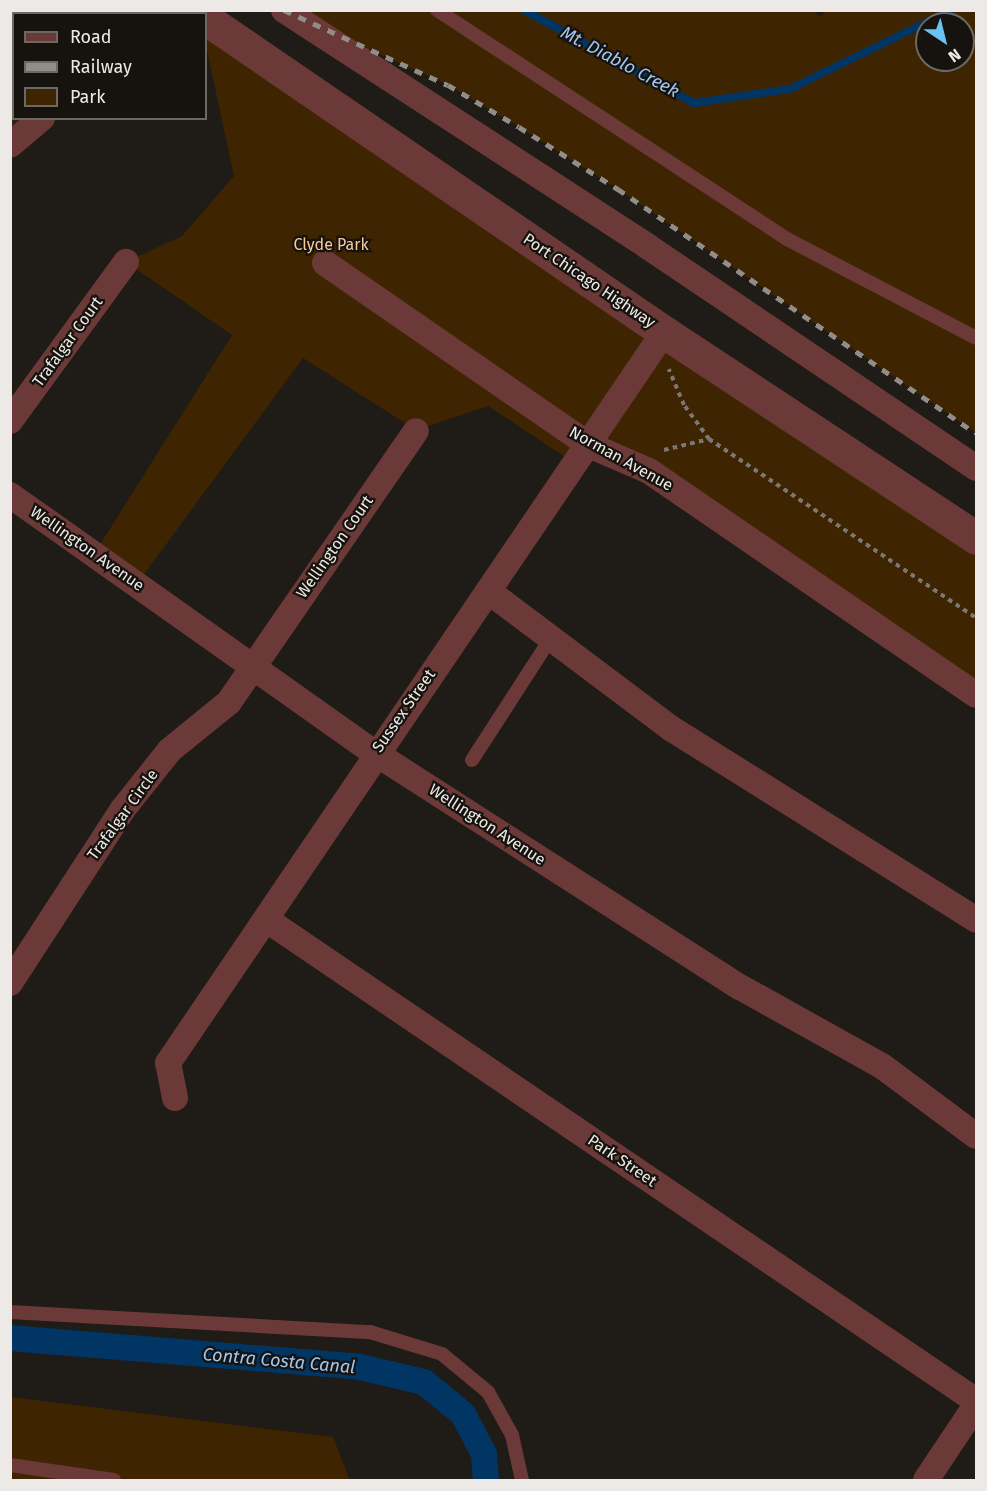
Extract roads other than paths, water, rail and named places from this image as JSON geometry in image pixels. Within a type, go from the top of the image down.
[{"type":"street","points":[[284,10],[647,246],[976,468]]},
{"type":"street","name":"Port Chicago Highway","points":[[207,20],[660,336],[976,538]]},
{"type":"street","points":[[10,145],[40,120]]},
{"type":"street","name":"Trafalgar Court","points":[[10,421],[126,262]]},
{"type":"street","name":"Norman Avenue","points":[[325,262],[589,445],[649,471],[976,695]]},
{"type":"street","name":"Sussex Street","points":[[175,1098],[168,1063],[267,920],[375,753],[589,445],[660,336]]},
{"type":"street","name":"Wellington Court","points":[[255,664],[416,430]]},
{"type":"street","name":"Wellington Avenue","points":[[10,495],[255,664],[375,753],[740,987],[882,1066],[976,1136]]},
{"type":"street","points":[[488,591],[672,729],[976,920]]},
{"type":"street","name":"Trafalgar Circle","points":[[10,983],[123,809],[170,750],[229,702],[255,664]]},
{"type":"street","name":"Park Street","points":[[267,920],[976,1401]]},
{"type":"street","points":[[926,1480],[976,1405]]},
{"type":"lane","points":[[437,10],[787,238],[976,338]]},
{"type":"lane","points":[[472,760],[550,638]]},
{"type":"lane","points":[[10,1312],[370,1332],[442,1354],[488,1392],[512,1435],[522,1480]]},
{"type":"lane","points":[[10,1465],[114,1480]]},
{"type":"waterway","name":"Mt. Diablo Creek","points":[[524,10],[694,103],[790,89],[951,10]]},
{"type":"waterway","name":"Contra Costa Canal","points":[[10,1338],[360,1367],[424,1382],[463,1414],[484,1454],[486,1480]]},
{"type":"railway","points":[[284,10],[448,85],[519,127],[618,189],[976,433]]},
{"type":"park label","name":"Clyde Park","points":[[331,245]]}]
